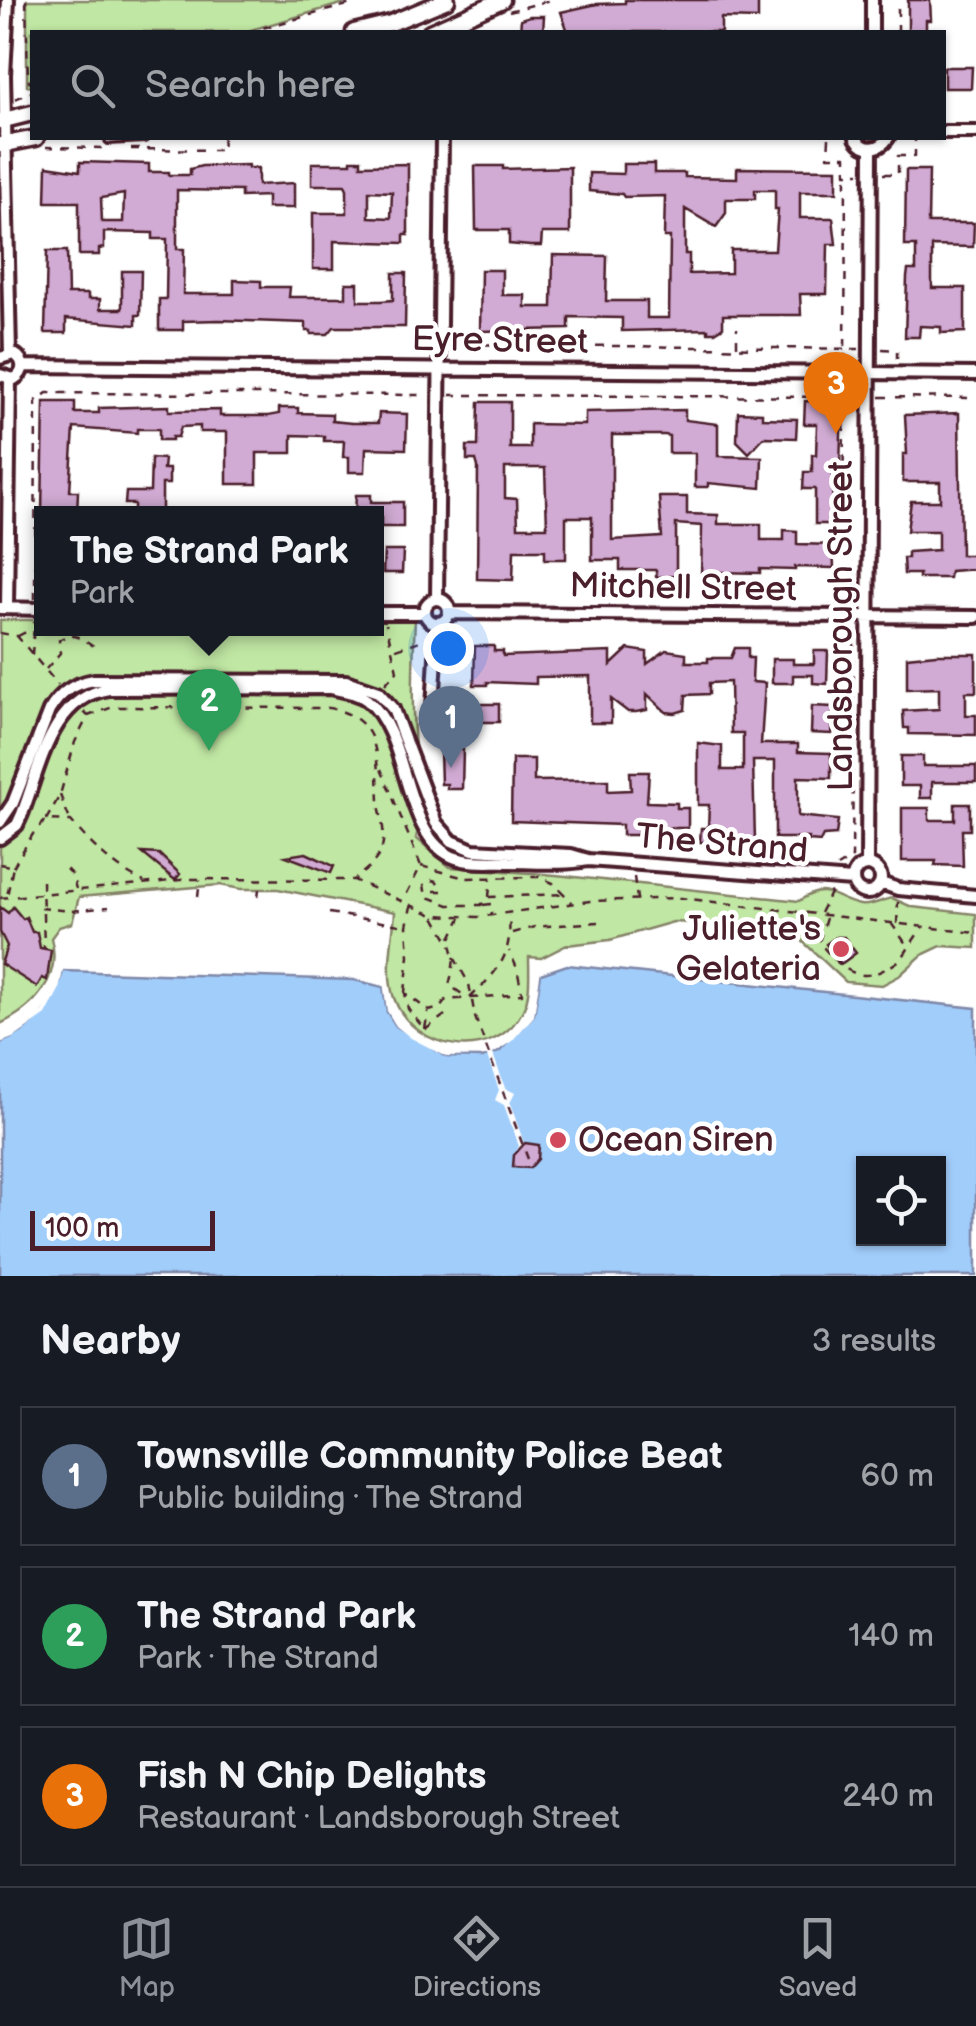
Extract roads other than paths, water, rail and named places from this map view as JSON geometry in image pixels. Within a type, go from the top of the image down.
[{"type":"main road","points":[[362,30],[392,23],[446,0]]},
{"type":"main road","points":[[440,30],[502,0]]},
{"type":"main road","points":[[3,120],[30,114]]},
{"type":"main road","points":[[3,144],[30,139]]},
{"type":"street","points":[[8,0],[3,120],[5,356],[20,358],[23,366],[20,374],[5,377],[4,608],[34,609]]},
{"type":"street","points":[[872,0],[872,30]]},
{"type":"street","points":[[946,132],[976,132]]},
{"type":"street","points":[[437,599],[442,140]]},
{"type":"street","points":[[857,140],[871,148],[886,140]]},
{"type":"street","name":"Landsborough Street","points":[[867,864],[871,148]]},
{"type":"street","name":"Eyre Street","points":[[23,366],[976,374]]},
{"type":"street","points":[[432,725],[438,629],[449,613],[447,605],[437,599]]},
{"type":"street","points":[[425,613],[428,603],[437,599]]},
{"type":"street","points":[[384,613],[425,613]]},
{"type":"street","points":[[425,613],[438,629]]},
{"type":"street","name":"Mitchell Street","points":[[449,613],[976,617]]},
{"type":"street","name":"The Strand","points":[[0,822],[13,803],[49,711],[64,691],[74,685],[94,680],[346,681],[378,692],[393,709],[436,823],[452,840],[473,850],[852,880]]},
{"type":"street","name":"The Strand","points":[[0,838],[17,825],[54,729],[84,695],[109,689],[330,688],[369,702],[382,718],[425,830],[450,856],[471,861],[588,860]]},
{"type":"street","points":[[867,864],[878,870],[881,882],[876,890],[866,893],[857,890],[852,880],[856,870],[867,864]]},
{"type":"street","points":[[881,882],[898,889],[976,896]]},
{"type":"water","points":[[567,965],[976,1008],[976,1276],[0,1276],[0,1043],[41,1015],[55,994],[63,971],[354,980],[383,987],[387,1012],[396,1026],[447,1057],[482,1058],[499,1052],[534,1015],[541,974]]},
{"type":"place","name":"Fish N Chip Delights","points":[[836,434]]},
{"type":"place","name":"The Strand Park","points":[[209,751]]},
{"type":"place","name":"Townsville Community Police Beat","points":[[451,768]]},
{"type":"place","name":"Juliette's Gelateria","points":[[841,949]]},
{"type":"place","name":"Ocean Siren","points":[[558,1140]]}]
